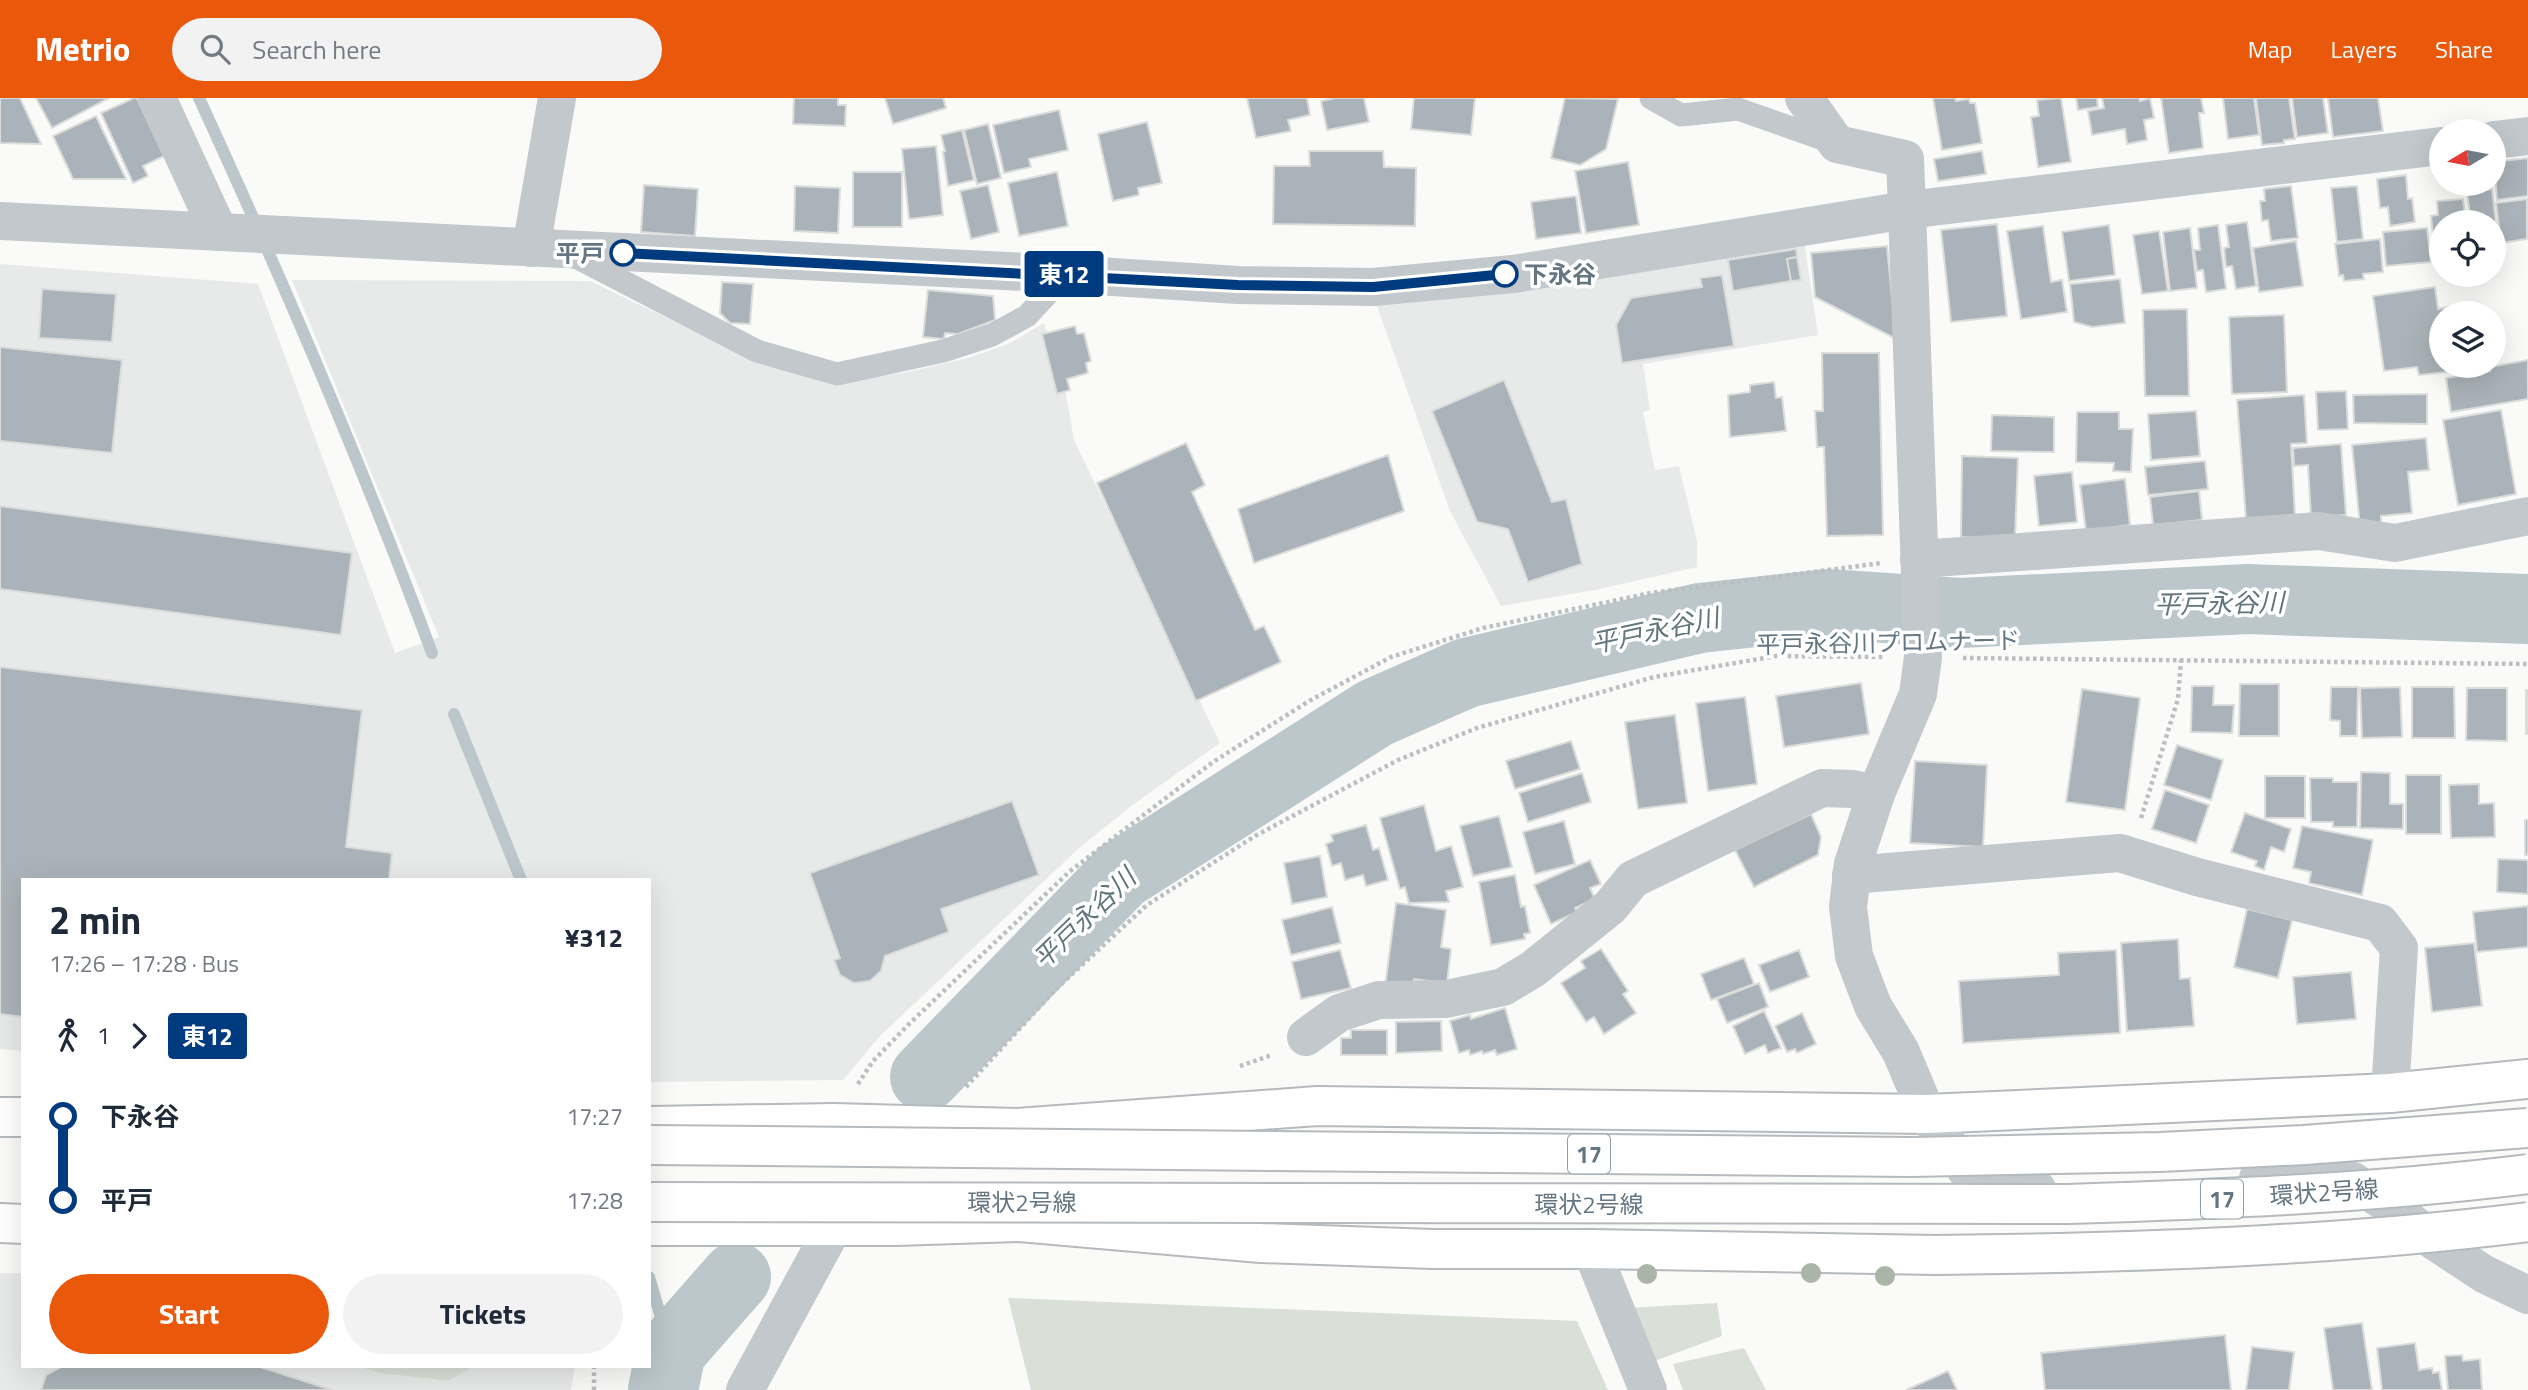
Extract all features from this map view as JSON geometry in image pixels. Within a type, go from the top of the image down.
[{"type":"main road","points":[[651,1126],[833,1123],[1017,1128],[1317,1106],[1927,1114],[2390,1093],[2528,1079]]},
{"type":"main road","points":[[0,1117],[21,1117]]},
{"type":"main road","name":"環状2号線","points":[[651,1145],[1911,1157],[2161,1152],[2304,1145],[2528,1128]]},
{"type":"main road","points":[[0,1141],[21,1141]]},
{"type":"main road","name":"環状2号線","points":[[651,1202],[2068,1204],[2243,1198],[2420,1186],[2528,1174]]},
{"type":"main road","points":[[0,1201],[21,1201]]},
{"type":"main road","points":[[651,1226],[1020,1222],[1261,1243],[1433,1249],[1591,1248],[1936,1255],[2048,1254],[2312,1242],[2528,1222]]},
{"type":"main road","points":[[0,1223],[21,1224]]},
{"type":"street","points":[[157,98],[219,232]]},
{"type":"street","points":[[546,249],[557,98]]},
{"type":"street","points":[[1804,98],[1837,144],[1905,159],[1923,648],[1918,694],[1861,834],[1851,875],[1848,907],[1854,956],[1873,1006],[1901,1052],[1927,1114],[1973,1180],[2000,1190],[2171,1184],[2315,1174],[2353,1181],[2484,1274],[2528,1295]]},
{"type":"street","points":[[2506,139],[2528,136]]},
{"type":"street","points":[[0,221],[1066,274],[1238,285],[1373,287],[1513,274],[1907,210],[2429,147]]},
{"type":"street","points":[[1919,569],[2319,531],[2395,543],[2528,516]]},
{"type":"street","points":[[1307,1037],[1339,1013],[1379,1000],[1447,999],[1503,987],[1533,969],[1610,907],[1633,879],[1822,788],[1853,789],[1876,794]]},
{"type":"street","points":[[1851,875],[2120,853],[2197,877],[2380,923],[2399,948],[2390,1093]]},
{"type":"street","points":[[745,1390],[834,1226]]},
{"type":"street","points":[[1591,1248],[1648,1390]]},
{"type":"lane","points":[[1651,98],[1681,115],[1738,109],[1837,144]]},
{"type":"lane","points":[[546,249],[757,351],[837,374],[943,351],[992,335],[1027,316],[1066,274]]},
{"type":"path","points":[[833,1123],[873,1062],[1069,872],[1213,762],[1309,701],[1391,657],[1483,628],[1651,593],[1919,569]]},
{"type":"path","name":"平戸永谷川プロムナード","points":[[960,1093],[1055,990],[1147,905],[1255,836],[1398,760],[1477,728],[1654,677],[1776,656],[1923,648],[2181,660],[2528,663]]},
{"type":"path","points":[[2129,856],[2178,699],[2181,660]]},
{"type":"path","points":[[594,1368],[594,1390]]},
{"type":"shaded area","points":[[1804,241],[1818,335],[1643,364],[1650,410],[1643,412],[1655,470],[1679,466],[1697,541],[1697,567],[1595,590],[1501,606],[1450,511],[1376,303]]},
{"type":"shaded area","points":[[0,264],[258,284],[395,653],[439,637],[292,280],[590,281],[759,362],[827,381],[903,373],[968,358],[1010,343],[1044,323],[1064,383],[1074,440],[1220,743],[1131,806],[1077,850],[879,1037],[843,1080],[651,1082],[651,878],[21,878],[21,1051],[0,1049]]},
{"type":"shaded area","points":[[0,1273],[21,1273],[21,1368],[362,1368],[380,1373],[448,1381],[471,1368],[575,1368],[571,1390],[0,1390]]},
{"type":"shaded area","points":[[1008,1298],[1577,1321],[1608,1390],[1031,1390]]},
{"type":"shaded area","points":[[1717,1303],[1722,1336],[1652,1362],[1627,1308]]},
{"type":"shaded area","points":[[1744,1348],[1766,1390],[1683,1390],[1673,1364]]},
{"type":"shaded area","points":[[362,1368],[471,1368],[448,1381],[380,1373]]},
{"type":"building","points":[[0,98],[20,98],[41,144],[0,143]]},
{"type":"building","points":[[36,98],[109,98],[52,128]]},
{"type":"building","points":[[137,98],[164,156],[143,166],[148,176],[133,183],[101,113]]},
{"type":"building","points":[[794,98],[838,98],[838,105],[846,105],[845,126],[793,124]]},
{"type":"building","points":[[885,98],[943,98],[946,108],[893,124]]},
{"type":"building","points":[[1247,98],[1307,98],[1310,115],[1288,120],[1291,131],[1256,138]]},
{"type":"building","points":[[1364,98],[1369,122],[1327,130],[1321,101]]},
{"type":"building","points":[[1414,98],[1475,98],[1471,135],[1411,129]]},
{"type":"building","points":[[1565,98],[1618,99],[1606,149],[1580,165],[1551,158]]},
{"type":"building","points":[[1933,98],[1955,98],[1956,101],[1969,99],[1970,103],[1975,103],[1982,143],[1942,150]]},
{"type":"building","points":[[2061,98],[2071,162],[2038,167],[2031,117],[2039,116],[2037,100]]},
{"type":"building","points":[[2076,98],[2097,98],[2098,107],[2078,110]]},
{"type":"building","points":[[2102,98],[2139,98],[2140,101],[2150,98],[2154,118],[2144,120],[2147,140],[2127,144],[2125,129],[2092,135],[2088,111],[2104,108]]},
{"type":"building","points":[[2161,98],[2201,98],[2204,113],[2199,113],[2203,148],[2169,153]]},
{"type":"building","points":[[2223,98],[2254,98],[2259,135],[2228,139]]},
{"type":"building","points":[[2256,98],[2289,98],[2295,139],[2262,145]]},
{"type":"building","points":[[2292,98],[2323,98],[2328,133],[2297,137]]},
{"type":"building","points":[[2328,98],[2378,98],[2383,131],[2333,137]]},
{"type":"building","points":[[1059,110],[1068,150],[1029,159],[1031,167],[1004,173],[993,125]]},
{"type":"building","points":[[96,116],[126,179],[73,179],[53,136]]},
{"type":"building","points":[[1147,122],[1162,183],[1138,188],[1139,195],[1113,201],[1098,134]]},
{"type":"building","points":[[988,124],[1001,178],[977,184],[964,130]]},
{"type":"building","points":[[962,130],[974,180],[948,186],[941,135]]},
{"type":"building","points":[[936,146],[943,215],[909,219],[902,149]]},
{"type":"building","points":[[1309,151],[1383,151],[1384,167],[1416,168],[1415,226],[1273,224],[1274,166],[1310,166]]},
{"type":"building","points":[[1982,151],[1986,174],[1938,181],[1934,159]]},
{"type":"building","points":[[2528,158],[2528,196],[2497,200],[2497,196],[2506,196],[2506,161]]},
{"type":"building","points":[[1628,162],[1639,225],[1586,233],[1575,171]]},
{"type":"building","points":[[853,172],[902,172],[902,227],[853,227]]},
{"type":"building","points":[[1057,172],[1068,226],[1019,236],[1008,183]]},
{"type":"building","points":[[2406,175],[2408,199],[2412,198],[2415,222],[2390,226],[2388,207],[2380,208],[2377,179]]},
{"type":"building","points":[[644,185],[698,189],[695,236],[641,232]]},
{"type":"building","points":[[988,185],[999,232],[971,239],[960,191]]},
{"type":"building","points":[[795,186],[840,188],[838,233],[794,231]]},
{"type":"building","points":[[2291,186],[2298,238],[2271,241],[2268,220],[2262,221],[2260,201],[2265,201],[2264,189]]},
{"type":"building","points":[[2357,186],[2363,239],[2337,242],[2331,188]]},
{"type":"building","points":[[1576,196],[1581,233],[1536,239],[1531,202]]},
{"type":"building","points":[[2468,196],[2493,196],[2494,210],[2469,210]]},
{"type":"building","points":[[2463,199],[2464,210],[2438,210],[2437,201]]},
{"type":"building","points":[[2527,199],[2527,239],[2506,242],[2506,210],[2497,210],[2496,203]]},
{"type":"building","points":[[2247,222],[2256,286],[2236,289],[2232,266],[2226,267],[2224,248],[2229,247],[2226,225]]},
{"type":"building","points":[[1997,224],[2007,316],[1951,322],[1941,230]]},
{"type":"building","points":[[2109,225],[2115,275],[2069,281],[2062,232]]},
{"type":"building","points":[[2218,225],[2226,289],[2206,292],[2203,270],[2197,271],[2194,250],[2200,250],[2198,228]]},
{"type":"building","points":[[2043,226],[2051,282],[2062,280],[2067,312],[2021,319],[2007,231]]},
{"type":"building","points":[[2190,228],[2197,288],[2170,291],[2163,232]]},
{"type":"building","points":[[2427,228],[2429,262],[2386,266],[2383,232]]},
{"type":"building","points":[[2159,231],[2168,291],[2142,294],[2133,235]]},
{"type":"building","points":[[2380,239],[2383,272],[2363,274],[2364,279],[2344,281],[2343,275],[2339,276],[2335,244]]},
{"type":"building","points":[[2296,241],[2303,286],[2259,292],[2253,248]]},
{"type":"building","points":[[1887,246],[1896,339],[1815,297],[1811,253]]},
{"type":"building","points":[[1796,249],[1797,257],[1787,259],[1791,281],[1733,291],[1728,260]]},
{"type":"building","points":[[1797,257],[1801,280],[1791,281],[1787,259]]},
{"type":"building","points":[[1722,275],[1734,346],[1622,363],[1616,325],[1631,298],[1702,287],[1700,278]]},
{"type":"building","points":[[2120,279],[2125,323],[2092,327],[2074,322],[2070,284]]},
{"type":"building","points":[[722,282],[753,284],[750,324],[730,323],[720,313]]},
{"type":"building","points":[[2435,287],[2437,301],[2429,301],[2429,374],[2419,375],[2417,367],[2384,371],[2373,296]]},
{"type":"building","points":[[42,289],[116,294],[112,342],[39,338]]},
{"type":"building","points":[[928,290],[993,296],[995,320],[958,334],[945,333],[944,339],[923,337]]},
{"type":"building","points":[[2187,309],[2189,396],[2145,396],[2143,310]]},
{"type":"building","points":[[2284,315],[2287,392],[2232,394],[2229,317]]},
{"type":"building","points":[[1075,326],[1077,334],[1084,333],[1091,361],[1086,363],[1088,373],[1067,379],[1070,390],[1057,394],[1042,334]]},
{"type":"building","points":[[0,347],[122,360],[112,453],[0,441]]},
{"type":"building","points":[[1822,353],[1879,353],[1883,535],[1827,536],[1824,447],[1817,447],[1815,411],[1823,411]]},
{"type":"building","points":[[2528,360],[2528,399],[2451,412],[2446,378],[2506,378],[2506,364]]},
{"type":"building","points":[[1504,380],[1552,502],[1566,499],[1582,564],[1528,582],[1508,529],[1477,522],[1432,411]]},
{"type":"building","points":[[1774,382],[1776,398],[1782,397],[1786,431],[1730,437],[1728,395],[1750,392],[1750,385]]},
{"type":"building","points":[[2346,391],[2348,429],[2318,430],[2316,392]]},
{"type":"building","points":[[2427,394],[2427,424],[2354,423],[2353,395]]},
{"type":"building","points":[[2304,395],[2307,443],[2291,444],[2295,515],[2246,519],[2237,400]]},
{"type":"building","points":[[2501,410],[2516,494],[2458,505],[2443,420]]},
{"type":"building","points":[[2196,411],[2200,456],[2151,460],[2148,414]]},
{"type":"building","points":[[2077,412],[2119,412],[2119,429],[2133,429],[2131,472],[2113,471],[2114,463],[2076,462]]},
{"type":"building","points":[[1992,415],[2054,417],[2054,452],[1991,451]]},
{"type":"building","points":[[2426,438],[2429,470],[2408,472],[2412,513],[2381,516],[2381,524],[2360,526],[2352,445]]},
{"type":"building","points":[[1186,443],[1205,485],[1192,492],[1255,630],[1264,626],[1281,662],[1196,701],[1097,483]]},
{"type":"building","points":[[2341,444],[2346,515],[2311,517],[2308,465],[2294,466],[2293,448]]},
{"type":"building","points":[[1388,455],[1404,511],[1254,563],[1238,509]]},
{"type":"building","points":[[1962,456],[2018,458],[2015,538],[1961,537]]},
{"type":"building","points":[[2205,461],[2208,489],[2148,495],[2145,467]]},
{"type":"building","points":[[2072,472],[2077,522],[2039,526],[2034,476]]},
{"type":"building","points":[[2125,479],[2130,525],[2086,531],[2080,485]]},
{"type":"building","points":[[2199,491],[2202,520],[2153,525],[2150,497]]},
{"type":"building","points":[[0,506],[352,553],[341,635],[0,589]]},
{"type":"building","points":[[0,667],[362,710],[346,847],[392,853],[389,878],[21,878],[21,1017],[0,1014]]},
{"type":"building","points":[[1861,683],[1869,734],[1784,747],[1776,696]]},
{"type":"building","points":[[2240,684],[2279,684],[2279,736],[2239,736]]},
{"type":"building","points":[[2192,686],[2214,686],[2213,705],[2234,705],[2232,733],[2191,732]]},
{"type":"building","points":[[2331,687],[2358,687],[2357,736],[2340,736],[2340,721],[2330,720]]},
{"type":"building","points":[[2400,687],[2402,737],[2362,738],[2360,688]]},
{"type":"building","points":[[2412,687],[2454,687],[2455,738],[2412,738]]},
{"type":"building","points":[[2467,688],[2507,688],[2507,741],[2466,740]]},
{"type":"building","points":[[2082,689],[2140,698],[2125,810],[2066,802]]},
{"type":"building","points":[[2528,690],[2528,734],[2526,734]]},
{"type":"building","points":[[1745,697],[1757,784],[1708,791],[1696,703]]},
{"type":"building","points":[[1675,715],[1687,803],[1638,809],[1625,722]]},
{"type":"building","points":[[1571,741],[1580,769],[1515,789],[1506,761]]},
{"type":"building","points":[[2177,745],[2223,760],[2211,800],[2164,785]]},
{"type":"building","points":[[1915,761],[1987,765],[1983,847],[1910,843]]},
{"type":"building","points":[[2361,772],[2390,773],[2390,804],[2403,804],[2403,829],[2360,828]]},
{"type":"building","points":[[1582,773],[1591,802],[1528,822],[1519,793]]},
{"type":"building","points":[[2406,775],[2441,775],[2441,834],[2406,834]]},
{"type":"building","points":[[2265,776],[2305,776],[2305,818],[2265,818]]},
{"type":"building","points":[[2310,778],[2358,782],[2357,827],[2333,827],[2333,822],[2311,822]]},
{"type":"building","points":[[2479,784],[2479,804],[2494,803],[2495,837],[2451,838],[2449,785]]},
{"type":"building","points":[[2165,790],[2209,805],[2196,843],[2152,829]]},
{"type":"building","points":[[1012,801],[1039,875],[941,909],[949,932],[885,956],[881,971],[870,981],[854,983],[840,975],[834,960],[840,958],[810,873]]},
{"type":"building","points":[[1424,805],[1436,851],[1451,846],[1463,887],[1446,891],[1449,902],[1409,903],[1405,887],[1400,889],[1380,818]]},
{"type":"building","points":[[2245,813],[2291,829],[2284,852],[2271,847],[2264,870],[2255,866],[2257,861],[2231,852]]},
{"type":"building","points":[[1811,814],[1821,837],[1818,855],[1754,887],[1735,850]]},
{"type":"building","points":[[1499,816],[1512,867],[1473,876],[1460,826]]},
{"type":"building","points":[[2525,820],[2528,820],[2528,855],[2525,855]]},
{"type":"building","points":[[1564,821],[1575,864],[1535,874],[1523,832]]},
{"type":"building","points":[[1366,825],[1373,850],[1379,848],[1388,880],[1366,886],[1363,875],[1345,880],[1341,863],[1332,866],[1326,844],[1333,841],[1331,835]]},
{"type":"building","points":[[2302,826],[2373,840],[2362,895],[2309,883],[2311,872],[2293,868]]},
{"type":"building","points":[[1320,856],[1327,897],[1292,904],[1284,863]]},
{"type":"building","points":[[2498,859],[2528,860],[2528,894],[2497,892]]},
{"type":"building","points":[[1590,860],[1601,884],[1590,888],[1595,899],[1575,908],[1577,912],[1551,924],[1534,885]]},
{"type":"building","points":[[1515,875],[1521,907],[1525,906],[1530,933],[1524,934],[1525,939],[1491,945],[1479,882]]},
{"type":"building","points":[[1396,903],[1446,910],[1441,947],[1451,949],[1447,983],[1414,979],[1412,991],[1385,987]]},
{"type":"building","points":[[2528,906],[2528,947],[2477,952],[2473,912]]},
{"type":"building","points":[[1332,907],[1341,943],[1291,955],[1282,920]]},
{"type":"building","points":[[2247,909],[2292,920],[2278,978],[2234,967]]},
{"type":"building","points":[[2178,939],[2180,979],[2190,978],[2194,1026],[2127,1031],[2121,943]]},
{"type":"building","points":[[2474,943],[2482,1006],[2432,1012],[2425,948]]},
{"type":"building","points":[[1601,949],[1628,991],[1623,994],[1636,1013],[1604,1034],[1594,1017],[1586,1022],[1561,983],[1585,968],[1581,961]]},
{"type":"building","points":[[1340,950],[1351,988],[1301,999],[1292,962]]},
{"type":"building","points":[[1799,950],[1809,977],[1770,992],[1759,965]]},
{"type":"building","points":[[2116,950],[2120,1033],[1963,1043],[1959,981],[2059,975],[2058,953]]},
{"type":"building","points":[[1744,958],[1754,984],[1711,1000],[1701,974]]},
{"type":"building","points":[[2351,972],[2356,1019],[2297,1024],[2293,977]]},
{"type":"building","points":[[1759,983],[1768,1007],[1727,1023],[1717,999]]},
{"type":"building","points":[[1505,1008],[1517,1049],[1497,1055],[1495,1050],[1483,1054],[1482,1051],[1470,1055],[1469,1050],[1459,1053],[1450,1021],[1470,1015],[1471,1019]]},
{"type":"building","points":[[1764,1011],[1781,1048],[1768,1053],[1765,1045],[1745,1054],[1733,1026]]},
{"type":"building","points":[[1802,1013],[1816,1044],[1797,1053],[1795,1049],[1787,1052],[1775,1026]]},
{"type":"building","points":[[1441,1021],[1442,1051],[1396,1053],[1396,1022]]},
{"type":"building","points":[[1351,1030],[1387,1030],[1387,1055],[1341,1055],[1341,1038],[1351,1038]]},
{"type":"building","points":[[2362,1323],[2372,1390],[2333,1390],[2324,1328]]},
{"type":"building","points":[[2225,1335],[2231,1390],[2045,1390],[2041,1353]]},
{"type":"building","points":[[2415,1343],[2419,1370],[2432,1368],[2433,1373],[2439,1372],[2442,1390],[2382,1390],[2377,1348]]},
{"type":"building","points":[[2252,1347],[2294,1352],[2289,1390],[2246,1390]]},
{"type":"building","points":[[2462,1355],[2463,1361],[2480,1359],[2482,1390],[2448,1390],[2445,1356]]},
{"type":"building","points":[[59,1368],[263,1368],[332,1390],[41,1390],[46,1375]]},
{"type":"building","points":[[1948,1371],[1957,1390],[1906,1390]]},
{"type":"waterway","points":[[199,98],[321,373],[432,653]]},
{"type":"waterway","name":"平戸永谷川","points":[[925,1077],[1121,875],[1375,713],[1466,673],[1700,618],[1827,604],[1960,613],[2248,599],[2528,609]]},
{"type":"waterway","points":[[454,714],[520,878]]},
{"type":"waterway","name":"平戸永谷川","points":[[663,1390],[671,1351],[736,1277]]},
{"type":"waterway","points":[[651,1284],[671,1351]]},
{"type":"bus line","name":"東12","points":[[623,253],[1238,285],[1373,287],[1505,274]]},
{"type":"place","name":"平戸","points":[[623,253]]},
{"type":"place","name":"下永谷","points":[[1505,274]]}]
